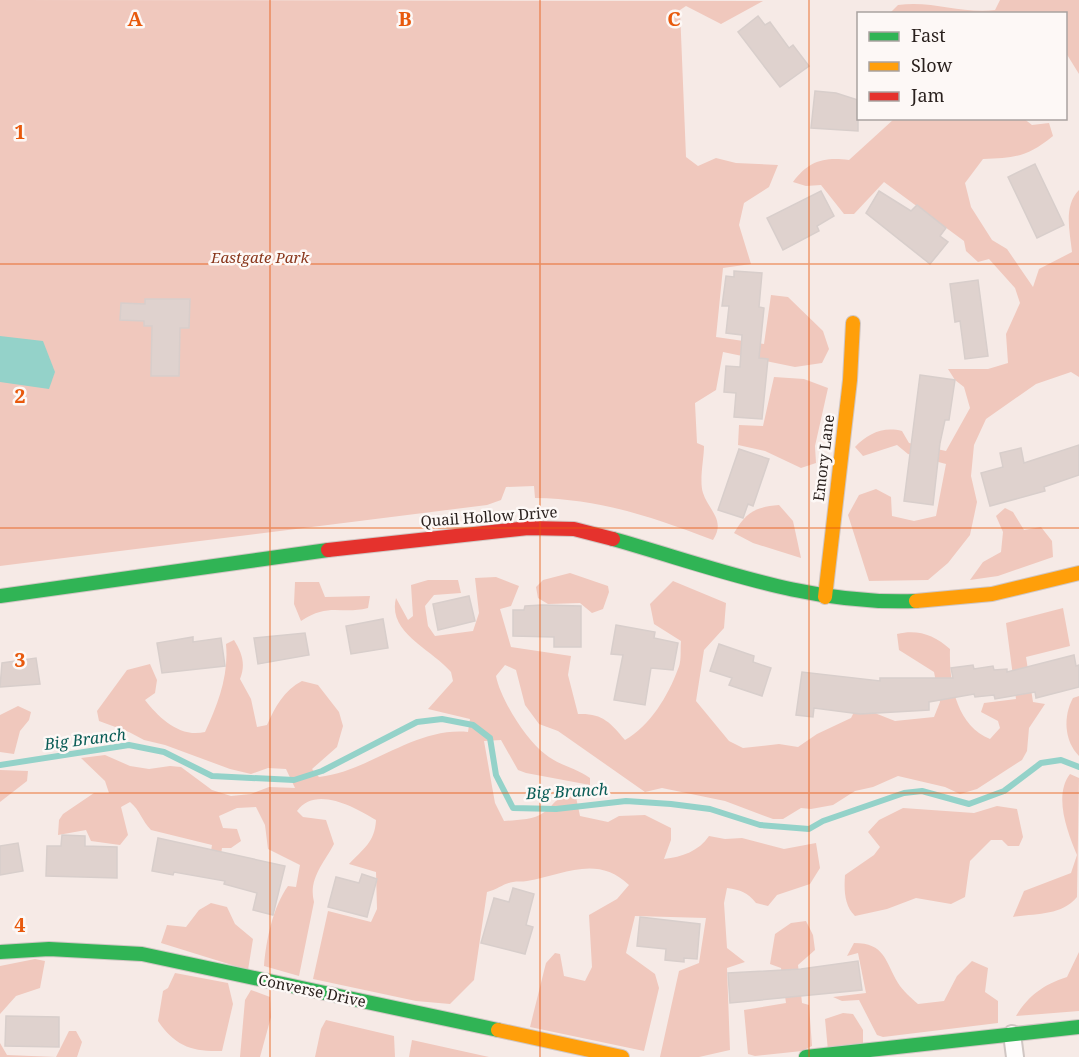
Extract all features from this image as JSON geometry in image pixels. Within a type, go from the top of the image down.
[{"type":"street","name":"Emory Lane","points":[[825,597],[850,380],[853,323]]},
{"type":"street","name":"Quail Hollow Drive","points":[[0,596],[333,548],[526,528],[572,528],[726,575],[825,597],[901,603],[956,599],[1028,588],[1079,573]]},
{"type":"street","name":"Converse Drive","points":[[0,952],[49,949],[142,954],[559,1051],[622,1057]]},
{"type":"street","points":[[806,1057],[1079,1027]]},
{"type":"street","points":[[1012,1034],[1015,1057]]},
{"type":"green space","name":"Eastgate Park","points":[[0,0],[763,1],[721,24],[686,6],[680,10],[686,157],[698,166],[716,158],[736,163],[778,165],[769,187],[744,203],[739,225],[751,264],[723,268],[716,337],[764,344],[771,295],[788,297],[823,331],[829,349],[822,363],[795,367],[723,352],[716,390],[695,403],[697,443],[704,446],[702,488],[718,527],[713,540],[626,511],[582,502],[535,498],[534,486],[506,487],[501,500],[487,505],[0,566]]},
{"type":"green space","points":[[1000,0],[1079,0],[1079,74],[1067,55],[1067,12],[891,12],[898,5],[911,4],[982,11],[995,10]]},
{"type":"green space","points":[[893,120],[1026,120],[1032,125],[1049,123],[1053,136],[1036,148],[1020,155],[983,159],[965,183],[971,207],[992,240],[1007,249],[1033,287],[1039,269],[1072,252],[1069,211],[1074,196],[1079,190],[1079,377],[1071,372],[1036,384],[986,419],[974,445],[971,476],[977,502],[970,535],[948,563],[928,580],[869,581],[848,515],[859,495],[876,489],[891,497],[892,516],[914,521],[936,516],[946,464],[908,454],[897,445],[863,456],[855,447],[876,432],[895,430],[902,431],[909,443],[946,451],[970,408],[964,387],[955,380],[948,369],[988,369],[1008,363],[1006,334],[1020,303],[1015,288],[989,259],[978,262],[966,251],[964,241],[884,182],[854,214],[844,214],[821,185],[806,186],[793,182],[805,169],[817,162],[832,159],[849,160]]},
{"type":"green space","points":[[774,377],[804,379],[828,388],[815,446],[816,463],[801,468],[765,451],[738,445],[739,425],[763,426]]},
{"type":"green space","points":[[779,505],[793,521],[801,558],[753,543],[734,533],[752,512],[763,507]]},
{"type":"green space","points":[[1005,508],[1013,512],[1024,530],[1041,527],[1052,541],[1053,557],[998,576],[970,580],[983,562],[1001,552],[1003,532],[996,516]]},
{"type":"green space","points":[[570,573],[608,586],[609,592],[603,609],[592,613],[580,603],[548,604],[538,598],[536,587],[543,580]]},
{"type":"green space","points":[[496,577],[519,586],[511,606],[500,609],[511,647],[571,656],[568,675],[578,714],[593,715],[605,720],[625,740],[650,719],[669,690],[679,666],[681,641],[654,624],[650,604],[673,581],[726,603],[724,628],[704,650],[696,701],[729,741],[743,748],[779,744],[798,747],[817,734],[851,718],[857,706],[895,721],[934,717],[940,702],[934,672],[899,650],[897,634],[912,632],[932,637],[950,649],[951,675],[957,702],[969,724],[978,733],[990,739],[1000,728],[998,721],[981,712],[984,703],[1016,699],[1006,623],[1063,608],[1070,646],[1026,657],[1033,702],[1045,704],[1029,728],[1027,751],[1022,760],[977,789],[960,794],[945,787],[898,776],[873,787],[855,791],[833,805],[811,809],[801,808],[783,819],[773,819],[725,801],[662,788],[645,792],[558,731],[539,724],[525,705],[516,670],[505,665],[496,676],[498,685],[522,729],[550,758],[590,778],[590,785],[518,770],[501,740],[484,741],[495,803],[504,821],[535,817],[563,797],[576,797],[580,816],[608,822],[619,816],[645,815],[671,828],[671,840],[664,859],[690,852],[700,846],[709,836],[725,839],[742,838],[784,849],[816,843],[820,868],[810,884],[777,895],[768,906],[756,903],[743,892],[727,888],[724,903],[727,948],[745,962],[727,968],[730,1050],[699,1057],[660,1057],[679,971],[699,963],[706,918],[635,916],[626,953],[655,974],[659,988],[644,1051],[530,1027],[546,963],[555,953],[560,954],[564,976],[585,981],[592,967],[589,915],[617,899],[629,885],[605,870],[567,871],[510,883],[487,892],[474,980],[450,1004],[416,1001],[313,979],[328,911],[371,922],[377,909],[376,872],[349,864],[371,840],[375,828],[376,820],[357,809],[324,799],[305,803],[297,811],[303,817],[326,820],[334,844],[313,886],[314,902],[299,976],[264,966],[266,945],[274,914],[288,886],[296,887],[300,865],[268,849],[265,825],[256,807],[237,808],[219,816],[223,828],[237,829],[241,841],[231,848],[222,848],[219,866],[208,869],[212,845],[151,830],[130,802],[121,807],[128,835],[120,845],[91,841],[86,830],[58,835],[59,820],[63,814],[94,793],[109,793],[105,781],[81,758],[105,755],[130,766],[149,769],[181,767],[212,790],[231,796],[251,794],[269,787],[295,788],[286,769],[268,768],[251,774],[230,769],[165,745],[144,740],[99,721],[97,711],[127,670],[150,664],[157,680],[155,693],[145,700],[171,725],[187,732],[205,732],[222,689],[226,667],[226,644],[234,640],[242,659],[243,668],[240,679],[251,699],[257,727],[267,725],[281,700],[290,689],[302,681],[318,685],[339,712],[343,726],[337,747],[312,769],[319,777],[357,767],[429,736],[448,732],[468,732],[470,719],[428,709],[453,681],[451,672],[404,631],[395,610],[396,598],[408,620],[413,616],[411,585],[428,580],[458,580],[461,593],[434,595],[425,606],[428,626],[435,636],[473,631],[479,613],[475,578]]},
{"type":"green space","points":[[295,582],[319,582],[325,597],[370,596],[368,608],[328,610],[301,621],[294,604]]},
{"type":"green space","points":[[1079,696],[1079,756],[1070,743],[1067,720],[1073,698]]},
{"type":"green space","points":[[18,706],[31,712],[29,720],[20,731],[14,754],[0,752],[0,715]]},
{"type":"green space","points":[[0,770],[28,771],[27,781],[0,802]]},
{"type":"green space","points":[[1070,774],[1079,778],[1077,897],[1064,908],[1056,911],[1013,917],[1024,891],[1071,873],[1077,855],[1066,826],[1062,803],[1065,783]]},
{"type":"green space","points":[[997,806],[1017,809],[1023,837],[1019,846],[1008,846],[1002,840],[991,840],[970,861],[965,897],[951,904],[916,898],[887,909],[855,916],[851,912],[846,897],[845,875],[874,855],[880,847],[868,832],[879,820],[903,808],[974,813]]},
{"type":"green space","points":[[211,903],[227,907],[235,924],[253,939],[248,970],[161,943],[167,925],[186,927],[199,910]]},
{"type":"green space","points":[[806,921],[813,935],[815,950],[798,965],[802,1003],[809,1005],[812,1046],[802,1051],[755,1056],[748,1054],[744,1010],[786,1003],[781,968],[770,964],[775,934],[791,923]]},
{"type":"green space","points":[[854,943],[872,946],[878,950],[887,961],[900,986],[918,1004],[944,1001],[957,976],[972,961],[988,968],[985,992],[998,1001],[998,1023],[883,1037],[877,1035],[859,1000],[842,1001],[833,997],[866,993],[858,953],[847,956]]},
{"type":"green space","points":[[1079,952],[1079,1011],[1016,1016],[1037,992],[1067,977]]},
{"type":"green space","points":[[35,959],[45,961],[40,988],[16,996],[0,1014],[0,966]]},
{"type":"green space","points":[[175,973],[228,983],[233,1004],[222,1051],[193,1049],[185,1046],[164,1030],[158,1021],[163,991],[168,988]]},
{"type":"green space","points":[[251,990],[270,997],[271,1017],[260,1057],[240,1057],[245,1000]]},
{"type":"green space","points":[[843,1013],[853,1014],[863,1030],[863,1044],[828,1051],[825,1019]]},
{"type":"green space","points":[[326,1020],[394,1036],[395,1057],[315,1057],[321,1029]]},
{"type":"green space","points":[[69,1031],[76,1031],[82,1042],[77,1057],[56,1057]]},
{"type":"green space","points":[[412,1040],[489,1057],[409,1057]]},
{"type":"green space","points":[[0,1043],[7,1055],[56,1057],[0,1057]]},
{"type":"water","points":[[0,336],[43,341],[55,372],[49,389],[0,382]]},
{"type":"building","points":[[758,16],[765,25],[770,22],[789,48],[793,45],[809,66],[780,87],[738,32]]},
{"type":"building","points":[[815,91],[836,93],[857,100],[858,131],[811,128]]},
{"type":"building","points":[[1035,164],[1064,225],[1037,238],[1008,177]]},
{"type":"building","points":[[821,191],[834,216],[817,226],[819,231],[783,250],[767,218]]},
{"type":"building","points":[[879,191],[911,211],[917,205],[946,228],[940,236],[948,242],[930,264],[866,213]]},
{"type":"building","points":[[734,271],[762,273],[759,307],[764,308],[759,358],[768,359],[762,419],[734,417],[736,393],[724,392],[726,366],[740,367],[742,335],[726,333],[729,306],[722,306],[726,276],[734,277]]},
{"type":"building","points":[[978,280],[988,356],[965,359],[960,321],[955,322],[950,284]]},
{"type":"building","points":[[145,299],[190,299],[189,328],[180,328],[179,376],[151,376],[152,326],[144,326],[144,321],[120,320],[121,303],[145,304]]},
{"type":"building","points":[[920,375],[955,380],[949,420],[945,420],[940,443],[933,505],[904,501]]},
{"type":"building","points":[[1079,445],[1079,475],[1044,487],[1045,491],[990,506],[981,473],[1003,467],[1000,453],[1021,448],[1024,463]]},
{"type":"building","points":[[739,449],[769,459],[753,506],[748,504],[743,518],[718,510]]},
{"type":"building","points":[[469,596],[475,621],[438,630],[433,604]]},
{"type":"building","points":[[525,606],[581,606],[581,647],[554,647],[554,637],[513,636],[513,610],[524,610]]},
{"type":"building","points":[[383,619],[388,648],[351,654],[346,626]]},
{"type":"building","points":[[616,625],[655,632],[654,638],[678,643],[673,670],[651,668],[645,705],[614,700],[623,655],[611,654]]},
{"type":"building","points":[[305,633],[309,655],[258,664],[254,638]]},
{"type":"building","points":[[193,637],[193,642],[221,638],[225,666],[162,673],[157,643]]},
{"type":"building","points":[[719,644],[754,656],[753,662],[771,668],[762,696],[729,685],[732,678],[710,671]]},
{"type":"building","points":[[1074,655],[1076,666],[1079,665],[1079,687],[1036,698],[1035,692],[995,699],[994,695],[975,697],[974,694],[929,702],[929,710],[860,714],[814,708],[813,717],[796,715],[802,672],[880,681],[880,678],[953,678],[951,668],[973,665],[974,669],[993,666],[994,670],[1007,669],[1007,672]]},
{"type":"building","points":[[36,658],[40,684],[0,687],[2,663]]},
{"type":"building","points":[[62,835],[85,836],[85,846],[117,847],[117,878],[46,876],[47,846],[61,846]]},
{"type":"building","points":[[158,838],[285,866],[273,915],[253,910],[257,893],[224,884],[225,881],[174,872],[173,875],[152,871]]},
{"type":"building","points":[[18,843],[23,871],[0,875],[0,846]]},
{"type":"building","points":[[362,874],[377,879],[367,917],[328,907],[336,877],[359,883]]},
{"type":"building","points":[[513,888],[534,894],[526,925],[533,927],[525,954],[481,943],[494,898],[509,902]]},
{"type":"building","points":[[640,917],[700,924],[697,959],[684,958],[684,962],[665,960],[666,949],[637,946]]},
{"type":"building","points":[[858,961],[862,990],[730,1003],[728,973],[801,969]]},
{"type":"building","points":[[6,1016],[59,1017],[59,1047],[5,1046]]},
{"type":"waterway","name":"Big Branch","points":[[0,765],[129,745],[164,752],[212,776],[294,780],[322,771],[417,722],[442,719],[473,725],[490,738],[496,775],[513,808],[556,809],[626,801],[671,804],[710,809],[760,825],[809,829],[823,821],[904,793],[922,791],[969,804],[1004,791],[1041,763],[1061,760],[1079,767]]},
{"type":"traffic: fast","points":[[613,539],[799,591],[876,601],[916,601]]},
{"type":"traffic: fast","points":[[0,596],[328,550]]},
{"type":"traffic: fast","points":[[0,952],[49,949],[142,954],[498,1030]]},
{"type":"traffic: fast","points":[[806,1057],[1079,1027]]},
{"type":"traffic: slow","points":[[825,597],[850,380],[853,323]]},
{"type":"traffic: slow","points":[[916,601],[992,594],[1079,573]]},
{"type":"traffic: slow","points":[[498,1030],[622,1057]]},
{"type":"traffic: jam","points":[[328,550],[528,528],[574,529],[613,539]]}]
